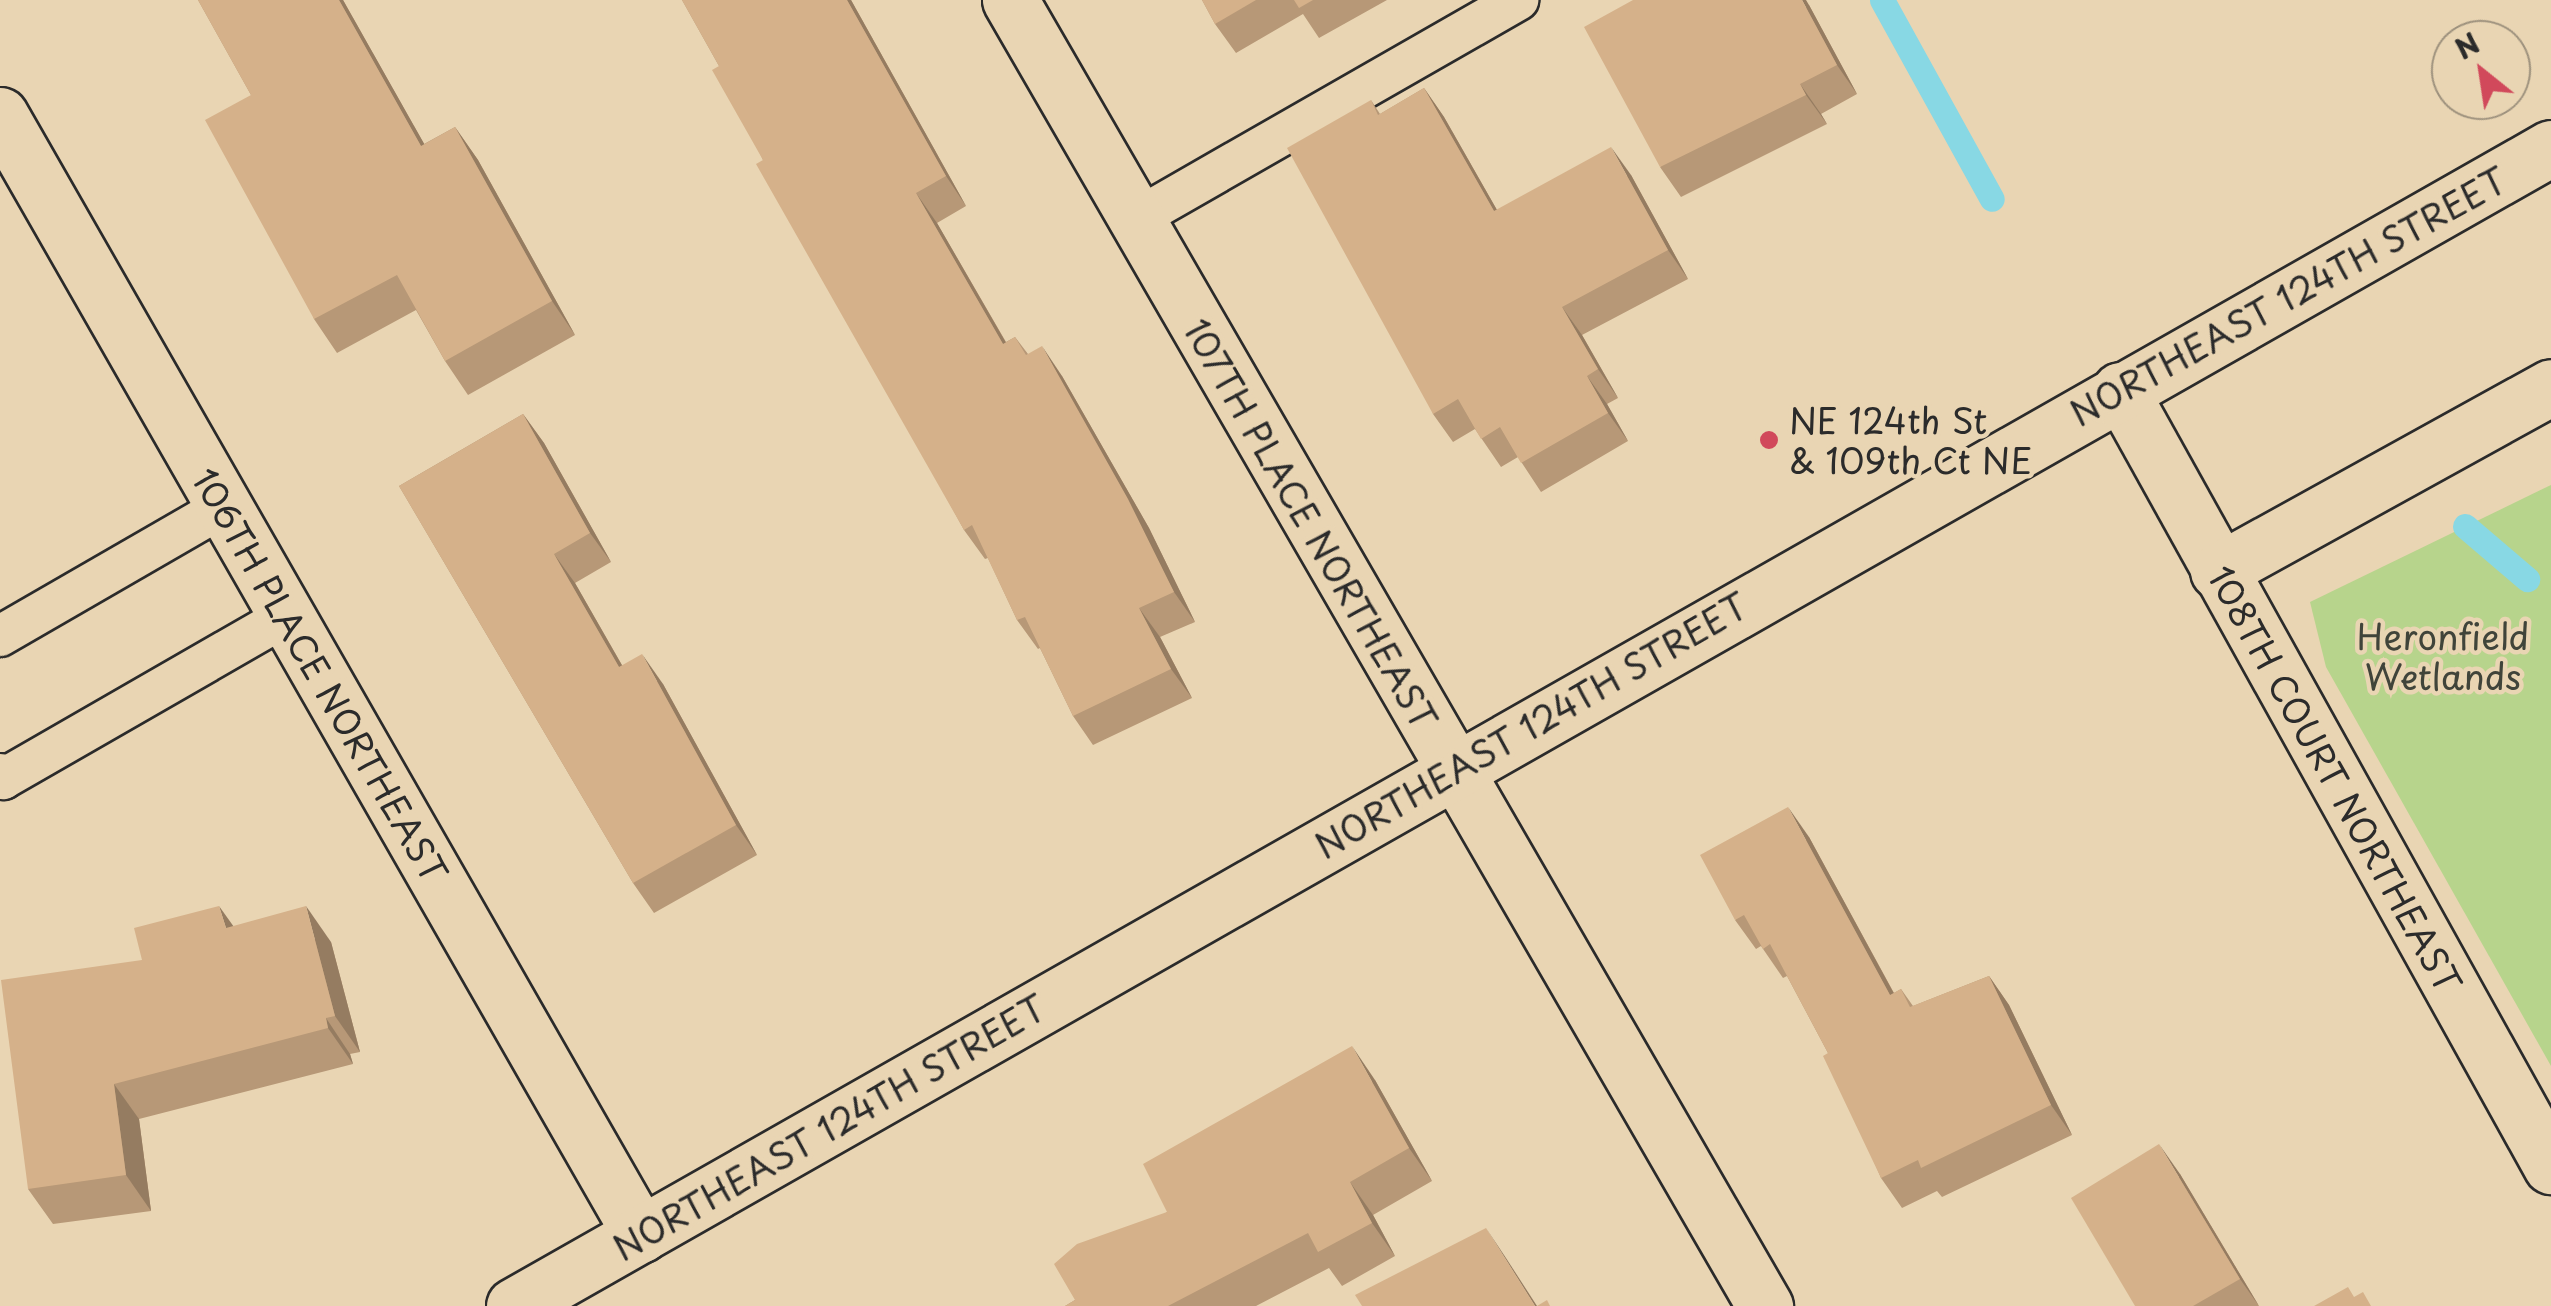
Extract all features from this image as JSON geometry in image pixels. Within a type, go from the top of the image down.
[{"type":"street","name":"107TH PLACE NORTHEAST","points":[[1010,0],[1765,1306]]},
{"type":"street","name":"106TH PLACE NORTHEAST","points":[[0,115],[642,1235]]},
{"type":"street","name":"NORTHEAST 124TH STREET","points":[[514,1306],[2551,148]]},
{"type":"street","points":[[2218,572],[2551,388]]},
{"type":"street","name":"108TH COURT NORTHEAST","points":[[2120,390],[2551,1166]]},
{"type":"lane","points":[[1134,220],[1518,0]]},
{"type":"lane","points":[[0,636],[223,507]]},
{"type":"lane","points":[[0,774],[3,779],[286,616]]},
{"type":"green space","name":"Heronfield Wetlands","points":[[2551,485],[2551,1066],[2326,667],[2310,602]]},
{"type":"building","points":[[198,0],[339,0],[421,146],[455,127],[552,301],[445,361],[397,275],[314,319],[205,120],[251,95]]},
{"type":"building","points":[[682,0],[847,0],[946,176],[916,193],[1003,344],[1015,337],[1026,355],[1042,346],[1128,499],[1174,592],[1139,608],[1171,669],[1073,716],[1025,617],[1017,620],[972,525],[964,530],[756,164],[763,160],[712,70],[719,66]]},
{"type":"building","points":[[1202,0],[1256,0],[1215,24]]},
{"type":"building","points":[[1294,0],[1313,0],[1299,8]]},
{"type":"building","points":[[1633,0],[1802,0],[1837,65],[1800,84],[1806,95],[1660,167],[1584,27]]},
{"type":"building","points":[[1424,88],[1494,211],[1611,147],[1668,250],[1562,307],[1598,369],[1587,376],[1608,413],[1521,463],[1500,427],[1481,439],[1458,399],[1433,414],[1287,148],[1371,100],[1378,115]]},
{"type":"building","points":[[523,414],[590,533],[554,554],[619,667],[642,654],[736,825],[633,883],[399,486]]},
{"type":"building","points":[[1788,807],[1890,995],[1901,989],[1910,1007],[1989,976],[2051,1105],[1921,1168],[1918,1160],[1881,1178],[1823,1056],[1828,1053],[1770,944],[1763,949],[1744,915],[1735,920],[1700,855]]},
{"type":"building","points":[[219,906],[226,928],[306,906],[335,1016],[326,1018],[328,1028],[114,1084],[126,1175],[28,1189],[1,980],[142,960],[134,928]]},
{"type":"building","points":[[1352,1046],[1409,1148],[1350,1182],[1372,1223],[1318,1252],[1308,1233],[1168,1306],[1065,1306],[1075,1300],[1054,1264],[1077,1244],[1167,1212],[1143,1164]]},
{"type":"building","points":[[2159,1144],[2240,1279],[2193,1306],[2135,1306],[2071,1198]]},
{"type":"building","points":[[1486,1228],[1535,1306],[1362,1306],[1355,1295]]},
{"type":"building","points":[[2348,1287],[2354,1297],[2363,1292],[2371,1306],[2314,1306]]},
{"type":"waterway","points":[[1882,0],[1992,199]]},
{"type":"waterway","points":[[2465,526],[2527,579]]},
{"type":"place","name":"NE 124th St & 109th Ct NE","points":[[1769,440]]}]
